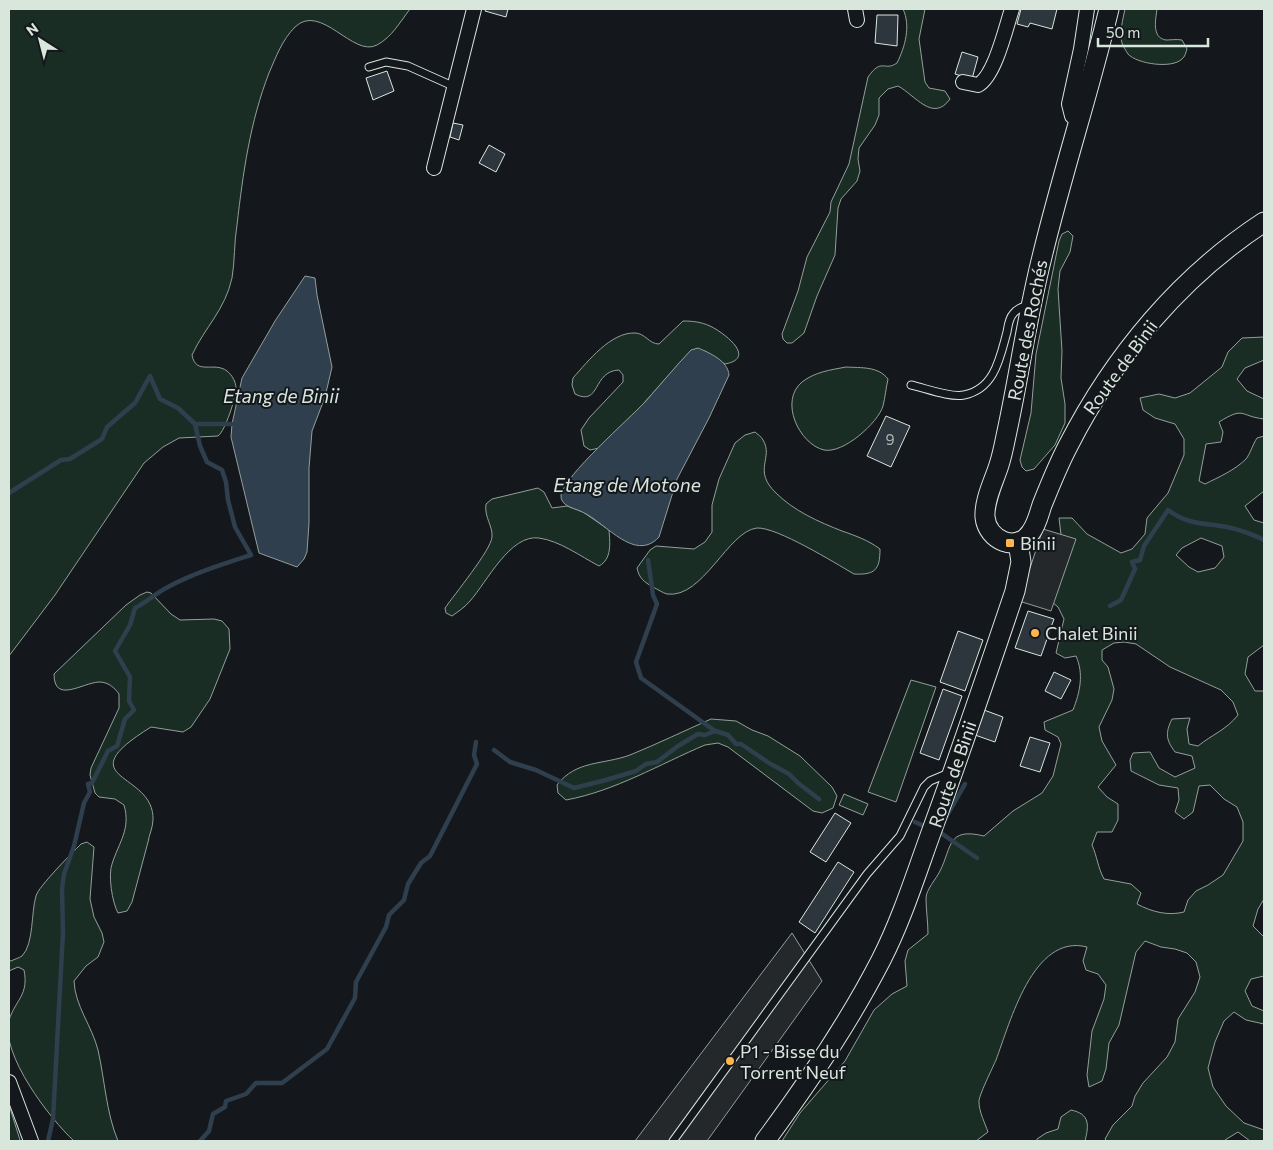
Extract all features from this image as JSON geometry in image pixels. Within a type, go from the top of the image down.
[{"type":"street","points":[[434,168],[474,9]]},
{"type":"street","points":[[963,82],[978,84],[987,76],[1012,9]]},
{"type":"street","points":[[1079,121],[1072,116],[1069,104],[1082,49],[1087,9]]},
{"type":"street","name":"Route des Rochés","points":[[1018,542],[1007,543],[996,538],[987,526],[985,513],[1006,438],[1031,304],[1054,209],[1109,9]]},
{"type":"street","name":"Route de Binii","points":[[765,1141],[836,1040],[860,998],[896,927],[954,772],[1015,591],[1021,562],[1018,542],[1032,532],[1057,470],[1079,424],[1111,373],[1136,338],[1164,306],[1221,252],[1264,222]]},
{"type":"street","points":[[9,1082],[31,1141]]},
{"type":"lane","points":[[369,67],[386,62],[408,66],[455,87]]},
{"type":"lane","points":[[911,385],[963,396],[978,390],[991,378],[998,366],[1011,315],[1019,308],[1031,304]]},
{"type":"lane","points":[[673,1141],[867,874],[900,836],[924,787],[930,781],[954,772]]},
{"type":"green space","points":[[9,9],[410,9],[391,34],[377,45],[368,47],[358,44],[326,25],[315,21],[305,21],[295,27],[283,43],[262,91],[252,129],[242,186],[233,272],[229,289],[220,309],[192,355],[197,365],[201,367],[222,368],[233,379],[236,393],[227,421],[218,436],[179,438],[163,447],[144,463],[55,595],[9,656]]},
{"type":"green space","points":[[903,9],[925,9],[919,39],[925,82],[929,88],[945,91],[950,99],[944,106],[931,108],[898,86],[888,89],[879,98],[879,115],[875,125],[859,148],[860,171],[857,181],[841,199],[838,208],[835,255],[817,296],[804,333],[792,343],[787,343],[783,339],[782,334],[798,291],[807,257],[830,212],[831,202],[849,164],[868,77],[880,66],[889,66],[897,63],[902,50],[907,29]]},
{"type":"green space","points":[[1125,9],[1157,9],[1155,22],[1158,36],[1166,40],[1182,40],[1187,49],[1183,58],[1171,64],[1155,64],[1146,63],[1128,54],[1121,39]]},
{"type":"green space","points":[[1068,231],[1073,236],[1070,252],[1060,271],[1058,289],[1062,351],[1061,378],[1065,404],[1065,423],[1055,445],[1034,469],[1026,471],[1022,467],[1020,460],[1031,413],[1036,354],[1059,241],[1062,234]]},
{"type":"green space","points":[[683,321],[700,323],[716,329],[735,345],[738,356],[734,361],[725,364],[705,351],[685,357],[644,403],[599,448],[590,450],[584,446],[581,430],[589,418],[623,382],[623,375],[619,370],[610,372],[604,376],[589,396],[583,397],[575,394],[572,385],[573,378],[601,349],[617,337],[638,333],[659,344]]},
{"type":"green space","points":[[1264,337],[1264,360],[1245,368],[1237,379],[1247,391],[1264,399],[1264,419],[1238,413],[1219,422],[1223,432],[1221,442],[1206,444],[1199,481],[1205,484],[1237,467],[1246,459],[1257,438],[1264,436],[1264,491],[1245,506],[1254,520],[1264,523],[1264,645],[1248,657],[1245,674],[1255,691],[1264,691],[1264,899],[1258,909],[1253,926],[1264,937],[1264,976],[1251,979],[1245,991],[1252,1006],[1264,1011],[1264,1024],[1246,1020],[1234,1012],[1224,1021],[1215,1042],[1208,1068],[1213,1087],[1226,1106],[1244,1123],[1264,1130],[1264,1141],[1250,1141],[1238,1132],[1225,1141],[1107,1141],[1105,1139],[1113,1125],[1132,1106],[1135,1096],[1143,1083],[1167,1057],[1175,1042],[1178,1019],[1195,992],[1200,977],[1196,962],[1187,953],[1145,941],[1136,952],[1119,1025],[1109,1043],[1106,1069],[1102,1081],[1089,1087],[1087,1075],[1092,1031],[1104,999],[1106,985],[1098,974],[1086,970],[1083,961],[1087,947],[1068,946],[1052,954],[1038,967],[1026,984],[979,1099],[980,1110],[988,1132],[976,1141],[782,1141],[800,1113],[845,1061],[874,1010],[892,994],[907,986],[905,961],[908,950],[928,934],[926,895],[940,871],[953,841],[963,834],[984,836],[1013,811],[1042,793],[1053,776],[1061,744],[1058,737],[1045,730],[1044,722],[1073,710],[1078,696],[1080,676],[1076,656],[1065,658],[1056,653],[1064,619],[1058,607],[1046,597],[1063,551],[1059,518],[1072,518],[1087,534],[1121,553],[1132,549],[1145,534],[1147,518],[1168,493],[1184,455],[1184,439],[1175,424],[1155,418],[1143,410],[1140,398],[1159,394],[1175,398],[1190,393],[1222,367],[1228,352],[1242,338]],"holes":[[[1201,538],[1222,546],[1224,557],[1215,568],[1198,572],[1189,567],[1176,555],[1182,548]],[[1114,643],[1136,644],[1170,667],[1221,690],[1233,702],[1238,715],[1224,728],[1198,746],[1189,744],[1187,729],[1190,718],[1172,719],[1168,728],[1170,744],[1175,752],[1192,756],[1195,768],[1175,777],[1159,768],[1150,752],[1133,753],[1130,760],[1131,771],[1159,785],[1178,788],[1179,800],[1175,812],[1184,819],[1193,812],[1199,786],[1210,785],[1224,799],[1237,807],[1243,822],[1243,841],[1223,875],[1196,891],[1188,900],[1184,912],[1172,914],[1160,912],[1137,904],[1141,893],[1131,884],[1104,879],[1092,845],[1097,832],[1112,832],[1118,820],[1118,804],[1107,797],[1098,787],[1116,765],[1102,741],[1099,727],[1112,700],[1114,689],[1108,667],[1102,660],[1102,650]]]},
{"type":"green space","points":[[846,367],[874,370],[888,379],[883,406],[874,421],[859,436],[841,447],[824,450],[807,440],[800,431],[792,410],[792,400],[795,390],[802,382],[823,372]]},
{"type":"green space","points":[[755,432],[762,439],[766,447],[764,471],[769,485],[783,499],[807,515],[833,528],[862,538],[880,549],[879,562],[875,570],[854,574],[791,539],[766,529],[757,528],[746,532],[736,540],[704,576],[680,593],[667,594],[647,583],[642,579],[637,568],[650,550],[656,546],[694,549],[705,542],[712,532],[712,505],[719,479],[735,443],[745,435]]},
{"type":"green space","points":[[538,488],[544,492],[552,508],[567,506],[583,512],[609,530],[609,550],[606,559],[599,566],[555,542],[539,538],[528,539],[518,543],[509,551],[466,605],[452,616],[446,613],[445,608],[486,552],[490,543],[492,533],[486,513],[486,504],[492,499]]},
{"type":"green space","points":[[147,592],[151,593],[171,614],[180,620],[214,619],[222,621],[229,629],[230,649],[210,699],[191,727],[183,732],[151,727],[126,744],[115,757],[114,767],[120,775],[141,792],[150,804],[153,820],[132,902],[127,911],[118,913],[111,889],[110,875],[125,828],[126,814],[124,805],[115,799],[99,797],[95,793],[90,775],[91,768],[119,708],[119,694],[110,685],[102,682],[64,690],[55,683],[54,674],[126,605]]},
{"type":"green space","points":[[911,680],[936,687],[896,802],[868,792]]},
{"type":"green space","points":[[711,719],[736,721],[768,736],[800,756],[832,787],[837,796],[833,808],[822,813],[813,811],[728,747],[718,743],[705,745],[620,784],[584,796],[566,800],[558,793],[557,785],[564,777],[581,767],[630,755]]},
{"type":"green space","points":[[844,794],[868,804],[863,815],[839,805]]},
{"type":"green space","points":[[87,842],[94,847],[90,899],[94,917],[104,942],[98,957],[86,966],[74,981],[77,999],[98,1050],[108,1108],[118,1141],[74,1141],[52,1118],[29,1085],[12,1050],[8,1034],[9,1020],[25,985],[24,970],[18,967],[9,971],[9,960],[21,957],[29,944],[34,903],[38,892],[77,848]]},
{"type":"green space","points":[[9,1105],[20,1140],[20,1141],[9,1141]]},
{"type":"green space","points":[[1071,1110],[1082,1114],[1087,1121],[1085,1141],[1037,1141],[1046,1133],[1058,1129],[1061,1117]]},
{"type":"shaded area","points":[[1043,529],[1076,539],[1051,611],[1019,601]]},
{"type":"shaded area","name":"P1 - Bisse du Torrent Neuf","points":[[792,933],[822,981],[707,1141],[635,1141]]},
{"type":"water","name":"Etang de Binii","points":[[305,276],[315,278],[332,367],[325,397],[312,431],[307,552],[297,567],[259,553],[231,437],[242,378],[275,321]]},
{"type":"water","name":"Etang de Motone","points":[[698,348],[713,355],[722,362],[729,375],[677,479],[659,537],[649,544],[639,546],[629,543],[589,516],[565,504],[561,499],[561,495],[573,475],[598,448],[645,402],[691,350]]},
{"type":"building","points":[[486,9],[508,9],[506,17],[485,11]]},
{"type":"building","points":[[1021,9],[1057,9],[1052,29],[1030,23],[1028,27],[1017,24]]},
{"type":"building","points":[[877,15],[898,15],[897,46],[875,43]]},
{"type":"building","points":[[962,52],[978,57],[972,79],[955,74]]},
{"type":"building","points":[[387,71],[394,91],[373,100],[366,78]]},
{"type":"building","points":[[453,123],[463,125],[459,140],[450,137]]},
{"type":"building","points":[[489,145],[505,154],[496,172],[479,163]]},
{"type":"building","points":[[886,416],[910,426],[891,467],[867,456]]},
{"type":"building","name":"Chalet Binii","points":[[1028,611],[1054,619],[1041,656],[1015,648]]},
{"type":"building","points":[[958,631],[983,640],[965,691],[940,682]]},
{"type":"building","points":[[1054,672],[1071,680],[1061,699],[1045,691]]},
{"type":"building","points":[[943,689],[962,696],[939,760],[920,753]]},
{"type":"building","points":[[984,710],[1003,717],[995,742],[975,735]]},
{"type":"building","points":[[1030,737],[1050,743],[1040,772],[1020,766]]},
{"type":"building","points":[[835,813],[851,823],[826,862],[810,852]]},
{"type":"building","points":[[838,862],[854,872],[815,933],[799,922]]},
{"type":"waterway","points":[[9,493],[61,460],[70,459],[102,439],[107,427],[135,403],[150,376],[160,399],[178,408],[195,424],[232,424]]},
{"type":"waterway","points":[[48,1141],[53,1119],[63,932],[62,889],[64,874],[74,846],[84,803],[90,792],[88,784],[92,783],[108,751],[117,746],[125,719],[134,710],[129,701],[130,677],[115,651],[130,625],[135,608],[178,582],[251,555],[235,527],[222,470],[207,462],[200,446],[195,424]]},
{"type":"waterway","points":[[1110,606],[1121,600],[1135,569],[1132,562],[1140,560],[1144,546],[1168,510],[1189,521],[1232,528],[1264,540]]},
{"type":"waterway","points":[[648,560],[653,595],[657,604],[636,662],[641,678],[715,731]]},
{"type":"waterway","points":[[494,750],[510,762],[536,770],[574,788],[636,771],[646,764],[657,762],[698,734],[705,735],[715,731],[728,735],[736,744],[741,744],[789,774],[819,799]]},
{"type":"waterway","points":[[200,1141],[209,1131],[213,1114],[225,1107],[226,1101],[246,1094],[256,1083],[282,1083],[327,1049],[355,998],[356,982],[386,927],[389,915],[404,900],[408,884],[421,863],[430,856],[477,764],[474,755],[476,742]]},
{"type":"waterway","points":[[945,819],[965,784]]},
{"type":"waterway","points":[[915,822],[924,826]]},
{"type":"waterway","points":[[939,830],[977,858]]},
{"type":"place","name":"Binii","points":[[1010,543]]},
{"type":"place","name":"Chalet Binii","points":[[1035,633]]},
{"type":"place","name":"P1 - Bisse du Torrent Neuf","points":[[730,1061]]}]
